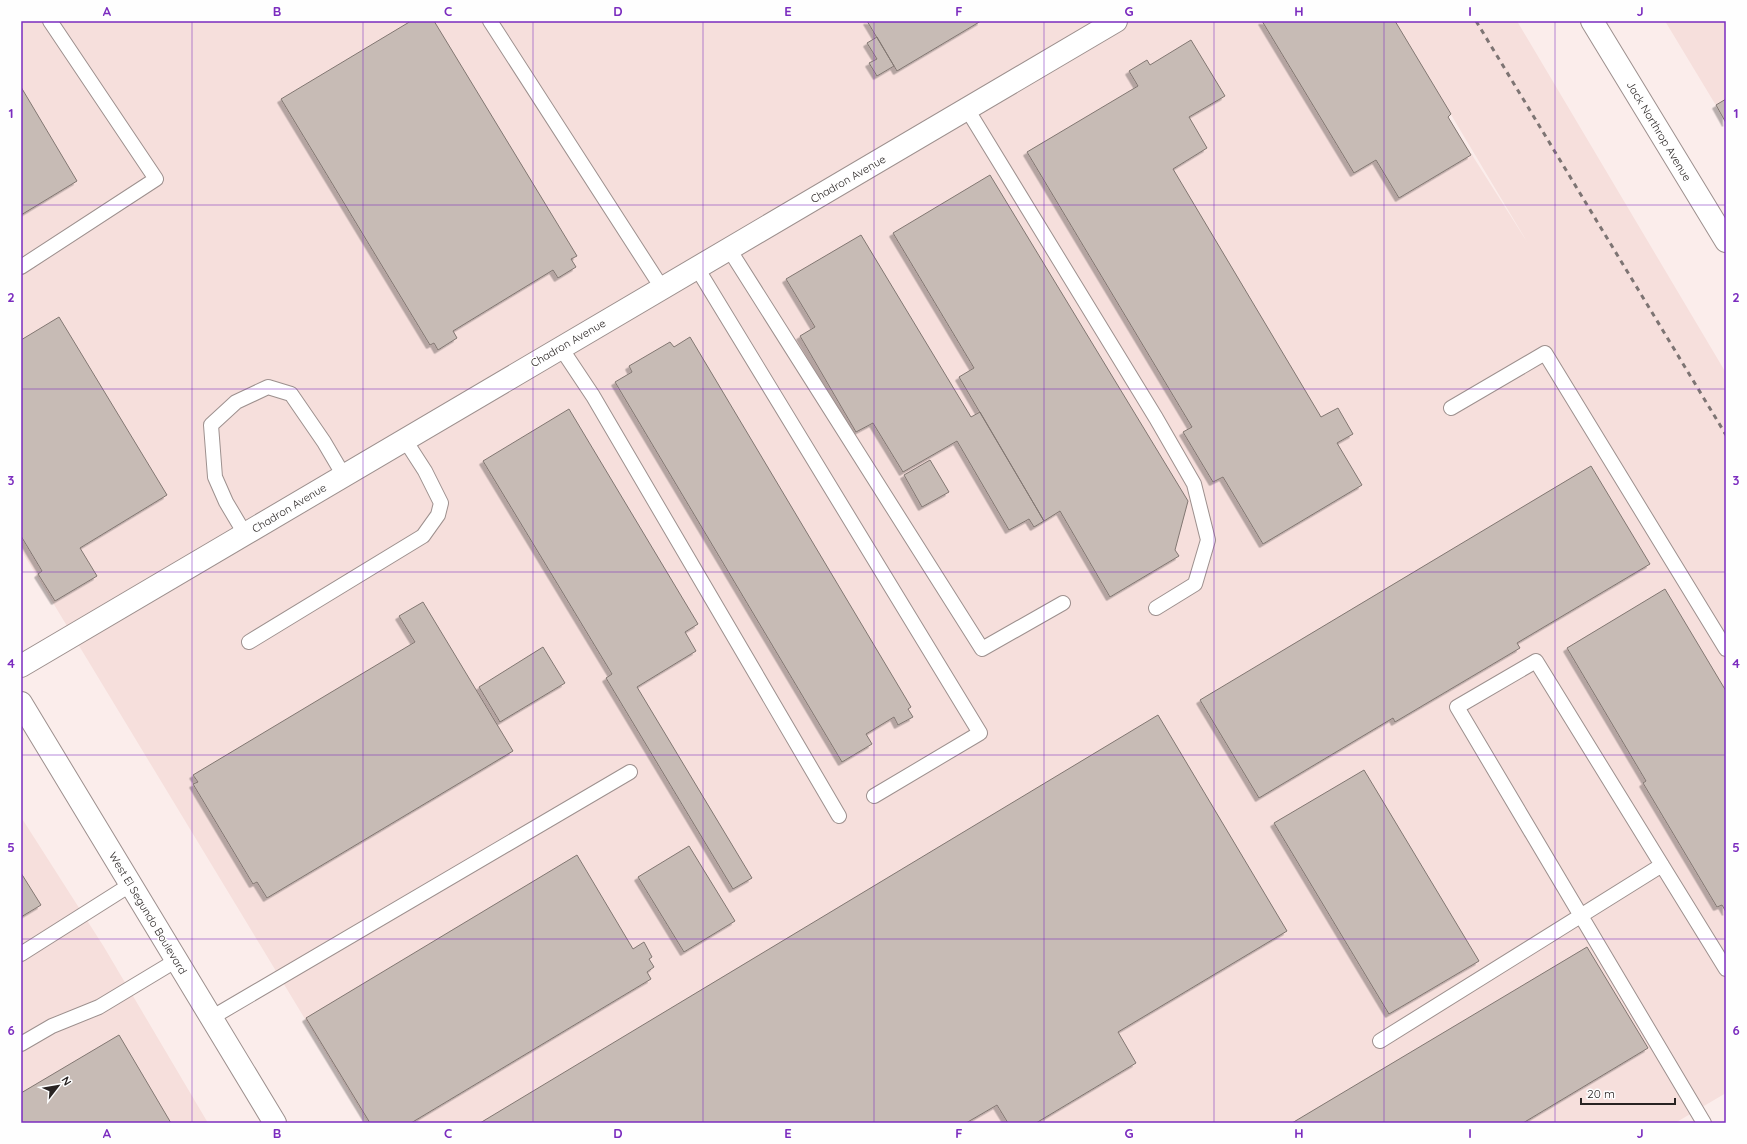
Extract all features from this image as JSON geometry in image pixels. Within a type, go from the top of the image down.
[{"type":"street","name":"Jack Northrop Avenue","points":[[1592,21],[1726,241]]},
{"type":"street","name":"Chadron Avenue","points":[[21,666],[968,109],[1106,23]]},
{"type":"street","name":"West El Segundo Boulevard","points":[[21,704],[275,1123]]},
{"type":"lane","points":[[21,267],[156,179],[50,21]]},
{"type":"lane","points":[[490,21],[662,288]]},
{"type":"lane","points":[[968,109],[1156,418],[1194,484],[1208,540],[1195,584],[1156,608]]},
{"type":"lane","points":[[729,249],[982,649],[1063,603]]},
{"type":"lane","points":[[697,268],[980,734],[874,796]]},
{"type":"lane","points":[[561,348],[597,403],[839,816]]},
{"type":"lane","points":[[1451,408],[1545,353],[1726,649]]},
{"type":"lane","points":[[245,534],[226,502],[215,477],[211,425],[236,402],[268,387],[291,394],[324,442],[344,476]]},
{"type":"lane","points":[[249,642],[423,536],[438,515],[441,503],[425,471],[405,440]]},
{"type":"lane","points":[[1704,1123],[1457,707],[1536,661],[1726,969]]},
{"type":"lane","points":[[211,1018],[630,772]]},
{"type":"lane","points":[[1380,1041],[1662,865]]},
{"type":"lane","points":[[21,954],[130,885]]},
{"type":"lane","points":[[21,1044],[52,1026],[99,1007],[177,960]]},
{"type":"shaded area","points":[[21,21],[1393,21],[1448,117],[1529,245],[1395,21],[1517,21],[1726,373],[1726,1093],[1675,1123],[368,1123],[21,550]]},
{"type":"shaded area","points":[[1665,21],[1726,21],[1726,122]]},
{"type":"shaded area","points":[[21,817],[104,947],[208,1123],[21,1123]]},
{"type":"building","points":[[411,21],[434,21],[577,256],[571,259],[576,267],[558,278],[553,270],[453,331],[457,338],[438,350],[434,343],[430,345],[281,99]]},
{"type":"building","points":[[867,21],[981,21],[897,71]]},
{"type":"building","points":[[1262,21],[1395,21],[1451,114],[1448,117],[1471,155],[1399,198],[1376,160],[1354,173]]},
{"type":"building","points":[[877,37],[894,66],[877,76],[869,63],[877,59],[867,43]]},
{"type":"building","points":[[1191,40],[1225,96],[1189,117],[1207,148],[1173,169],[1321,417],[1338,408],[1353,434],[1337,443],[1362,485],[1263,544],[1223,477],[1213,482],[1183,432],[1192,427],[1027,152],[1138,86],[1129,71],[1147,60],[1150,65]]},
{"type":"building","points":[[21,87],[77,181],[21,215]]},
{"type":"building","points":[[1726,99],[1726,123],[1716,105]]},
{"type":"building","points":[[990,175],[1188,501],[1175,550],[1179,556],[1110,597],[1060,511],[1044,521],[959,377],[974,368],[893,233]]},
{"type":"building","points":[[861,235],[971,417],[980,412],[1044,521],[1034,527],[1029,519],[1009,530],[957,441],[903,472],[873,423],[856,432],[800,336],[815,327],[786,279]]},
{"type":"building","points":[[59,317],[167,495],[80,548],[97,576],[55,601],[38,574],[42,571],[21,536],[21,340]]},
{"type":"building","points":[[690,337],[911,707],[908,709],[913,717],[898,725],[894,717],[866,734],[872,744],[842,762],[615,382],[632,372],[629,366],[670,342],[674,347]]},
{"type":"building","points":[[569,409],[698,624],[685,632],[696,651],[637,687],[752,878],[733,889],[606,678],[612,674],[483,461]]},
{"type":"building","points":[[930,460],[949,492],[922,507],[904,475]]},
{"type":"building","points":[[1591,466],[1650,564],[1517,643],[1520,648],[1395,722],[1393,718],[1259,798],[1200,700]]},
{"type":"building","points":[[1665,589],[1726,691],[1726,912],[1722,905],[1717,907],[1643,783],[1646,781],[1567,648]]},
{"type":"building","points":[[423,602],[513,751],[267,898],[257,882],[253,884],[193,784],[198,782],[193,775],[415,642],[399,616]]},
{"type":"building","points":[[543,647],[565,683],[500,722],[479,687]]},
{"type":"building","points":[[1158,715],[1287,931],[1118,1032],[1136,1063],[1036,1123],[1008,1123],[997,1105],[966,1123],[480,1123]]},
{"type":"building","points":[[1364,770],[1479,961],[1389,1014],[1274,823]]},
{"type":"building","points":[[689,846],[735,921],[684,952],[638,877]]},
{"type":"building","points":[[577,855],[633,949],[644,942],[652,957],[649,959],[654,967],[647,972],[651,979],[411,1123],[370,1123],[306,1018]]},
{"type":"building","points":[[21,873],[41,905],[21,917]]},
{"type":"building","points":[[1587,947],[1648,1048],[1523,1123],[1292,1123]]},
{"type":"building","points":[[119,1035],[171,1123],[21,1123],[21,1093]]},
{"type":"railway","points":[[1476,21],[1726,435]]}]
